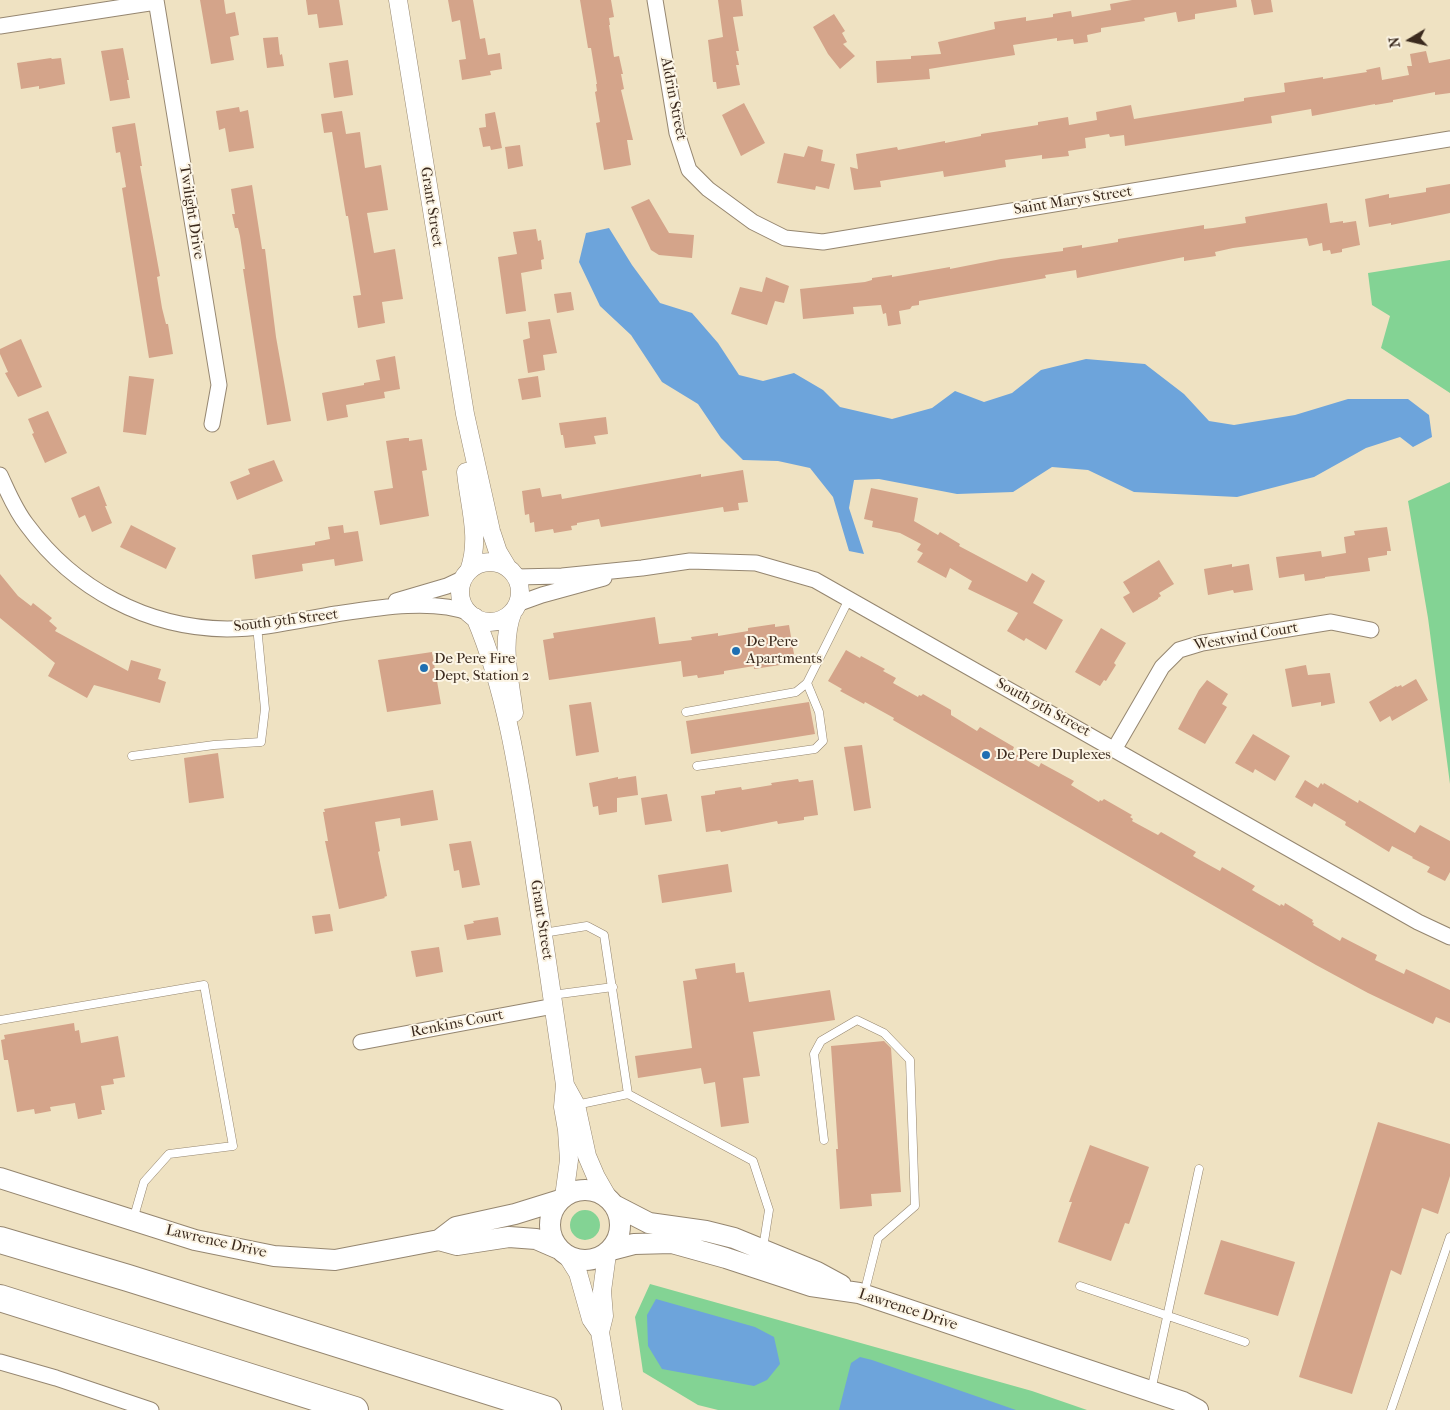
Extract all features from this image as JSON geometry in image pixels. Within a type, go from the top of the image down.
[{"type":"highway","points":[[0,1240],[128,1278],[548,1410]]},
{"type":"highway","points":[[0,1298],[355,1410]]},
{"type":"main road","name":"Lawrence Drive","points":[[0,1178],[195,1240],[274,1256],[335,1260],[439,1240],[457,1244],[496,1238],[521,1237],[536,1239],[563,1253]]},
{"type":"main road","points":[[612,1202],[620,1217],[621,1229],[618,1240],[609,1252],[598,1259],[588,1261],[578,1260],[563,1253],[553,1240],[550,1224],[554,1208],[562,1198],[574,1191],[586,1190],[597,1192],[649,1223],[706,1231],[734,1238],[817,1272],[861,1294]]},
{"type":"main road","name":"Lawrence Drive","points":[[439,1240],[456,1227],[515,1214],[562,1198]]},
{"type":"main road","name":"Lawrence Drive","points":[[609,1252],[634,1244],[672,1243],[726,1258],[811,1286],[861,1294],[1183,1402],[1198,1410]]},
{"type":"street","name":"Grant Street","points":[[398,0],[464,414],[491,532],[498,552],[519,586],[520,595],[509,622],[506,647],[515,720],[516,756]]},
{"type":"street","name":"Aldrin Street","points":[[655,0],[677,133],[689,170],[708,189]]},
{"type":"street","points":[[0,26],[156,1]]},
{"type":"street","name":"Twilight Drive","points":[[156,1],[219,385],[212,424]]},
{"type":"street","name":"Saint Marys Street","points":[[708,189],[753,222],[785,238],[823,242],[1450,139]]},
{"type":"street","name":"Grant Street","points":[[464,414],[466,471],[474,534],[474,553],[461,586],[461,595],[464,605],[473,615],[492,666],[516,756],[565,1085],[563,1108],[569,1160],[562,1198]]},
{"type":"street","name":"South 9th Street","points":[[0,475],[12,502],[26,524],[44,547],[62,565],[85,584],[110,599],[137,612],[165,621],[227,628],[257,626],[366,610],[431,605],[450,607],[473,615]]},
{"type":"street","name":"South 9th Street","points":[[512,572],[562,576],[690,561],[756,563],[815,580],[1115,748],[1418,922],[1450,937]]},
{"type":"street","points":[[466,575],[474,566],[488,562],[498,563],[512,572]]},
{"type":"street","name":"South 9th Street","points":[[515,607],[542,595],[642,568]]},
{"type":"street","name":"South 9th Street","points":[[366,610],[434,590],[466,575]]},
{"type":"street","points":[[473,615],[491,621],[507,616],[515,607]]},
{"type":"street","name":"Westwind Court","points":[[1115,748],[1162,667],[1180,650],[1202,643],[1331,622],[1371,630]]},
{"type":"street","name":"Renkins Court","points":[[361,1042],[553,1001]]},
{"type":"street","name":"Grant Street","points":[[565,1085],[576,1105],[587,1156],[596,1177],[612,1202]]},
{"type":"street","points":[[600,1332],[604,1316],[602,1291],[609,1252]]},
{"type":"street","points":[[563,1253],[578,1274],[592,1319],[600,1332],[613,1410]]},
{"type":"street","points":[[0,1362],[56,1378],[151,1410]]},
{"type":"lane","points":[[686,712],[796,692],[807,683],[850,599]]},
{"type":"lane","points":[[132,756],[214,745],[261,742],[265,710],[257,626]]},
{"type":"lane","points":[[697,766],[815,749],[823,741],[819,712],[807,683]]},
{"type":"lane","points":[[543,933],[587,926],[604,935],[628,1094]]},
{"type":"lane","points":[[0,1020],[204,985],[233,1146],[170,1154],[144,1182],[133,1220]]},
{"type":"lane","points":[[553,1001],[613,987]]},
{"type":"lane","points":[[824,1140],[814,1054],[821,1041],[857,1020],[884,1033],[910,1060],[915,1206],[878,1238],[861,1294]]},
{"type":"lane","points":[[576,1105],[628,1094],[753,1161],[769,1210],[763,1250]]},
{"type":"lane","points":[[1151,1391],[1199,1169]]},
{"type":"lane","points":[[1391,1410],[1450,1237]]},
{"type":"lane","points":[[1080,1286],[1168,1314],[1245,1342]]},
{"type":"green space","points":[[1450,260],[1450,393],[1381,348],[1390,316],[1372,305],[1368,273]]},
{"type":"green space","points":[[1450,482],[1450,784],[1428,618],[1408,501]]},
{"type":"green space","points":[[585,1210],[596,1214],[600,1225],[596,1236],[585,1240],[574,1236],[570,1225],[574,1214]]},
{"type":"green space","points":[[650,1284],[1032,1391],[1087,1410],[718,1410],[698,1405],[643,1372],[635,1317]]},
{"type":"water","points":[[609,228],[632,265],[660,303],[692,313],[718,343],[739,375],[763,381],[794,373],[823,390],[840,407],[892,419],[932,408],[955,391],[984,402],[1012,393],[1041,370],[1086,359],[1145,364],[1184,394],[1209,421],[1234,425],[1295,415],[1348,399],[1408,399],[1429,415],[1432,437],[1413,447],[1400,437],[1366,448],[1314,477],[1237,497],[1134,492],[1088,470],[1052,467],[1013,492],[957,494],[879,479],[854,480],[849,508],[864,554],[849,551],[833,497],[810,468],[778,461],[743,460],[721,438],[698,404],[662,382],[631,335],[600,306],[579,262],[586,233]]},
{"type":"water","points":[[656,1299],[755,1327],[774,1337],[780,1364],[767,1380],[754,1386],[662,1369],[648,1346],[647,1315]]},
{"type":"water","points":[[860,1357],[1016,1410],[839,1410],[851,1363]]},
{"type":"building","points":[[200,0],[224,0],[226,14],[235,12],[239,35],[230,37],[234,60],[211,64]]},
{"type":"building","points":[[306,0],[339,0],[343,25],[319,28],[317,14],[308,15]]},
{"type":"building","points":[[448,0],[473,0],[480,39],[485,38],[488,55],[500,53],[502,69],[490,71],[491,75],[462,80],[459,60],[466,59],[460,20],[452,22]]},
{"type":"building","points":[[580,0],[611,0],[614,17],[609,18],[609,25],[614,57],[619,56],[624,89],[621,90],[633,140],[627,140],[631,165],[604,170],[596,123],[600,122],[595,92],[597,91],[597,84],[591,48],[588,48]]},
{"type":"building","points":[[718,0],[741,0],[743,16],[733,17],[739,51],[736,51],[739,65],[736,65],[740,85],[717,89],[716,82],[713,82],[708,40],[723,37]]},
{"type":"building","points":[[1132,0],[1236,0],[1237,7],[1195,14],[1195,19],[1178,22],[1176,12],[1144,18],[1145,21],[1101,28],[1101,32],[1087,35],[1088,42],[1074,44],[1073,39],[1057,41],[1057,38],[1013,45],[1015,55],[929,69],[930,79],[877,83],[876,61],[911,59],[911,56],[941,54],[938,42],[995,29],[994,22],[1026,17],[1026,21],[1053,17],[1053,14],[1071,11],[1072,17],[1111,10],[1110,4]]},
{"type":"building","points":[[1251,0],[1271,0],[1273,12],[1254,15]]},
{"type":"building","points":[[834,14],[845,31],[842,33],[847,42],[843,44],[855,56],[840,69],[828,54],[813,27]]},
{"type":"building","points":[[278,37],[280,55],[282,54],[284,66],[267,68],[263,38]]},
{"type":"building","points":[[123,48],[129,80],[127,80],[130,98],[110,101],[101,51]]},
{"type":"building","points":[[1426,51],[1429,63],[1450,59],[1450,93],[1435,95],[1435,92],[1393,100],[1393,102],[1312,116],[1311,109],[1271,116],[1272,123],[1125,146],[1124,135],[1110,137],[1109,134],[1085,138],[1086,148],[1068,151],[1069,156],[1042,159],[1042,155],[1005,160],[1006,167],[944,177],[943,171],[880,181],[881,187],[854,190],[850,167],[858,169],[856,154],[897,147],[898,150],[945,141],[945,143],[981,136],[981,134],[1038,125],[1038,122],[1068,117],[1069,125],[1097,120],[1096,112],[1131,105],[1134,119],[1244,101],[1244,98],[1285,92],[1284,83],[1367,72],[1366,70],[1380,67],[1382,80],[1409,75],[1407,66],[1412,66],[1410,54]]},
{"type":"building","points":[[61,58],[65,84],[39,89],[39,86],[21,89],[17,63]]},
{"type":"building","points":[[348,60],[353,95],[334,98],[329,63]]},
{"type":"building","points":[[744,103],[765,143],[741,156],[722,115]]},
{"type":"building","points":[[239,107],[240,112],[248,110],[254,148],[229,152],[225,128],[219,130],[216,111]]},
{"type":"building","points":[[342,111],[346,134],[360,132],[365,168],[381,165],[388,210],[367,213],[374,253],[395,249],[403,299],[382,302],[385,323],[358,328],[353,296],[361,295],[348,216],[346,216],[332,132],[324,133],[321,114]]},
{"type":"building","points":[[495,112],[502,148],[491,150],[490,146],[483,147],[479,128],[486,127],[485,114]]},
{"type":"building","points":[[135,123],[142,166],[140,166],[160,276],[157,277],[162,308],[166,324],[168,324],[173,354],[149,358],[122,188],[126,187],[120,152],[116,153],[112,127]]},
{"type":"building","points":[[520,145],[523,166],[508,169],[505,147]]},
{"type":"building","points":[[808,146],[823,150],[821,161],[835,164],[829,189],[816,186],[815,190],[777,183],[784,153],[804,157]]},
{"type":"building","points":[[1450,184],[1450,213],[1391,225],[1391,223],[1369,227],[1365,199],[1389,194],[1389,198],[1426,192],[1426,188]]},
{"type":"building","points":[[252,185],[262,249],[265,249],[276,337],[291,421],[267,425],[243,269],[245,269],[240,236],[238,228],[235,228],[232,214],[235,214],[231,189]]},
{"type":"building","points":[[649,199],[669,233],[694,235],[692,258],[659,255],[651,250],[631,207]]},
{"type":"building","points":[[1327,203],[1330,223],[1356,221],[1360,245],[1342,249],[1342,252],[1331,254],[1330,250],[1323,251],[1322,243],[1309,246],[1307,238],[1233,248],[1215,252],[1216,256],[1184,261],[1184,257],[1077,278],[1076,270],[1045,275],[1046,278],[919,301],[919,305],[899,311],[901,324],[888,326],[886,313],[883,314],[881,305],[853,307],[854,314],[803,319],[800,289],[865,282],[872,280],[872,278],[892,275],[892,277],[950,267],[950,269],[1001,259],[1063,251],[1063,248],[1082,245],[1082,248],[1118,242],[1118,239],[1204,225],[1204,229],[1246,223],[1245,217]]},
{"type":"building","points":[[536,229],[538,241],[541,240],[544,259],[541,260],[542,269],[521,273],[526,311],[506,314],[498,257],[517,254],[513,232]]},
{"type":"building","points":[[766,277],[789,286],[784,303],[775,301],[767,325],[731,314],[740,287],[762,292]]},
{"type":"building","points":[[571,292],[574,310],[557,313],[554,294]]},
{"type":"building","points":[[550,319],[557,353],[543,355],[545,370],[528,373],[523,340],[530,338],[528,322]]},
{"type":"building","points":[[21,339],[42,387],[18,397],[5,373],[8,372],[0,354],[0,349]]},
{"type":"building","points":[[395,356],[400,389],[384,392],[385,398],[346,405],[348,417],[327,421],[322,393],[380,380],[376,360]]},
{"type":"building","points":[[129,376],[154,379],[146,435],[123,432]]},
{"type":"building","points":[[538,376],[541,397],[522,400],[518,379]]},
{"type":"building","points":[[48,411],[67,453],[45,463],[32,434],[34,433],[28,419]]},
{"type":"building","points":[[606,417],[608,434],[594,436],[596,444],[565,448],[559,423]]},
{"type":"building","points":[[409,438],[409,441],[422,439],[427,470],[422,471],[429,516],[380,525],[374,491],[393,488],[386,441]]},
{"type":"building","points":[[274,460],[283,481],[237,500],[230,482],[250,474],[248,469]]},
{"type":"building","points":[[743,470],[748,502],[738,503],[739,510],[724,512],[723,507],[601,527],[599,519],[577,523],[577,525],[571,526],[572,530],[554,533],[553,529],[535,532],[534,522],[530,523],[529,514],[525,515],[522,491],[540,488],[542,497],[561,494],[562,499],[701,474],[701,477]]},
{"type":"building","points":[[99,486],[112,523],[92,532],[85,515],[79,518],[71,498]]},
{"type":"building","points":[[871,488],[918,498],[914,521],[938,535],[940,532],[960,544],[959,546],[1027,582],[1032,573],[1045,581],[1033,603],[1063,620],[1046,650],[1026,638],[1024,641],[1007,631],[1018,613],[968,589],[972,581],[950,568],[946,578],[917,562],[923,553],[917,550],[921,544],[900,533],[872,527],[873,521],[864,519]]},
{"type":"building","points":[[131,525],[176,548],[166,569],[120,547]]},
{"type":"building","points":[[343,525],[344,533],[358,531],[363,561],[335,566],[334,559],[302,564],[303,571],[255,579],[252,555],[315,545],[315,542],[330,539],[328,527]]},
{"type":"building","points":[[1387,527],[1391,551],[1387,551],[1387,555],[1368,558],[1370,571],[1305,581],[1304,574],[1279,578],[1276,557],[1321,551],[1322,557],[1346,553],[1344,537],[1355,535],[1354,531]]},
{"type":"building","points":[[1159,560],[1174,584],[1159,593],[1161,596],[1158,599],[1133,613],[1123,597],[1130,593],[1123,582]]},
{"type":"building","points":[[1232,564],[1232,567],[1249,564],[1253,590],[1234,593],[1233,590],[1208,595],[1204,569]]},
{"type":"building","points":[[0,574],[18,596],[31,606],[33,603],[52,618],[49,621],[57,628],[55,631],[128,671],[131,660],[161,669],[158,679],[166,682],[160,703],[94,685],[87,698],[48,676],[55,663],[0,618]]},
{"type":"building","points":[[655,617],[659,644],[692,640],[691,637],[718,633],[718,636],[748,631],[748,628],[775,624],[775,627],[789,625],[795,660],[780,662],[780,665],[754,669],[754,666],[724,671],[724,674],[698,678],[697,675],[683,677],[681,661],[549,680],[543,640],[554,638],[553,633]]},
{"type":"building","points":[[1101,628],[1126,643],[1114,663],[1116,665],[1106,681],[1104,680],[1100,686],[1075,672]]},
{"type":"building","points":[[846,650],[885,669],[883,671],[896,678],[893,683],[918,697],[923,694],[951,710],[951,715],[977,731],[980,727],[1014,747],[1012,752],[1039,767],[1041,763],[1074,781],[1071,785],[1099,802],[1104,799],[1132,815],[1130,817],[1133,819],[1132,821],[1158,835],[1161,832],[1196,852],[1193,856],[1209,865],[1220,871],[1222,867],[1255,886],[1252,890],[1280,906],[1281,904],[1284,906],[1285,903],[1313,920],[1313,925],[1340,941],[1342,937],[1377,955],[1375,960],[1404,974],[1406,969],[1450,990],[1450,1023],[1436,1017],[1433,1024],[1368,993],[1316,965],[893,720],[894,718],[840,691],[842,689],[828,681]]},
{"type":"building","points":[[432,652],[441,704],[387,712],[378,660]]},
{"type":"building","points":[[1306,665],[1308,675],[1330,673],[1335,703],[1321,706],[1321,702],[1292,707],[1285,669]]},
{"type":"building","points":[[1416,679],[1428,700],[1392,721],[1390,716],[1380,722],[1369,702],[1396,686],[1401,685],[1402,687]]},
{"type":"building","points":[[1207,680],[1228,694],[1222,704],[1227,707],[1205,744],[1178,729],[1199,690]]},
{"type":"building","points":[[591,702],[599,752],[576,756],[569,705]]},
{"type":"building","points":[[809,702],[815,734],[691,754],[686,721]]},
{"type":"building","points":[[1253,734],[1290,756],[1275,781],[1255,769],[1253,773],[1235,763]]},
{"type":"building","points":[[862,745],[871,808],[854,811],[844,747]]},
{"type":"building","points":[[218,753],[224,798],[189,803],[184,758]]},
{"type":"building","points":[[636,776],[638,795],[617,798],[617,812],[599,815],[598,806],[593,807],[589,783],[618,777],[618,779]]},
{"type":"building","points":[[798,779],[799,782],[813,780],[818,815],[804,817],[804,820],[778,824],[777,821],[721,832],[720,830],[706,832],[701,796],[715,794],[715,791],[741,787],[742,790]]},
{"type":"building","points":[[1305,780],[1318,788],[1321,783],[1323,785],[1324,783],[1358,803],[1359,800],[1415,833],[1420,825],[1450,841],[1450,872],[1445,881],[1427,872],[1430,867],[1413,857],[1392,846],[1389,852],[1345,825],[1346,822],[1314,803],[1312,807],[1295,797]]},
{"type":"building","points":[[433,790],[438,820],[401,826],[400,818],[375,822],[380,851],[378,852],[387,896],[339,909],[325,841],[328,841],[324,809]]},
{"type":"building","points":[[667,794],[672,821],[645,825],[641,798]]},
{"type":"building","points":[[471,841],[480,885],[462,888],[459,870],[454,871],[449,844]]},
{"type":"building","points":[[728,864],[732,892],[662,903],[658,875]]},
{"type":"building","points":[[330,914],[333,931],[315,934],[312,916]]},
{"type":"building","points":[[498,917],[501,935],[467,940],[464,925],[474,923],[473,921]]},
{"type":"building","points":[[439,947],[443,972],[416,977],[411,951]]},
{"type":"building","points":[[735,963],[736,973],[744,972],[749,1002],[830,990],[835,1020],[753,1032],[760,1076],[743,1078],[749,1123],[721,1127],[715,1082],[704,1084],[701,1068],[638,1078],[635,1056],[692,1048],[683,981],[697,979],[695,969]]},
{"type":"building","points":[[74,1023],[75,1031],[79,1030],[81,1043],[118,1036],[125,1077],[113,1079],[114,1084],[101,1086],[105,1110],[101,1110],[102,1114],[78,1119],[75,1103],[50,1107],[51,1111],[35,1114],[34,1109],[17,1112],[8,1060],[4,1060],[1,1040],[5,1039],[4,1035]]},
{"type":"building","points":[[884,1041],[891,1048],[901,1192],[871,1194],[872,1206],[840,1209],[831,1046]]},
{"type":"building","points":[[1378,1122],[1450,1144],[1450,1176],[1438,1214],[1422,1208],[1401,1275],[1391,1270],[1352,1394],[1299,1377]]},
{"type":"building","points":[[1090,1145],[1149,1167],[1129,1224],[1125,1223],[1111,1261],[1058,1242],[1072,1202],[1069,1202]]},
{"type":"building","points":[[1221,1240],[1295,1262],[1278,1316],[1204,1294]]},
{"type":"place","name":"De Pere Apartments","points":[[736,651]]},
{"type":"place","name":"De Pere Fire Dept, Station 2","points":[[424,668]]},
{"type":"place","name":"De Pere Duplexes","points":[[986,755]]}]
